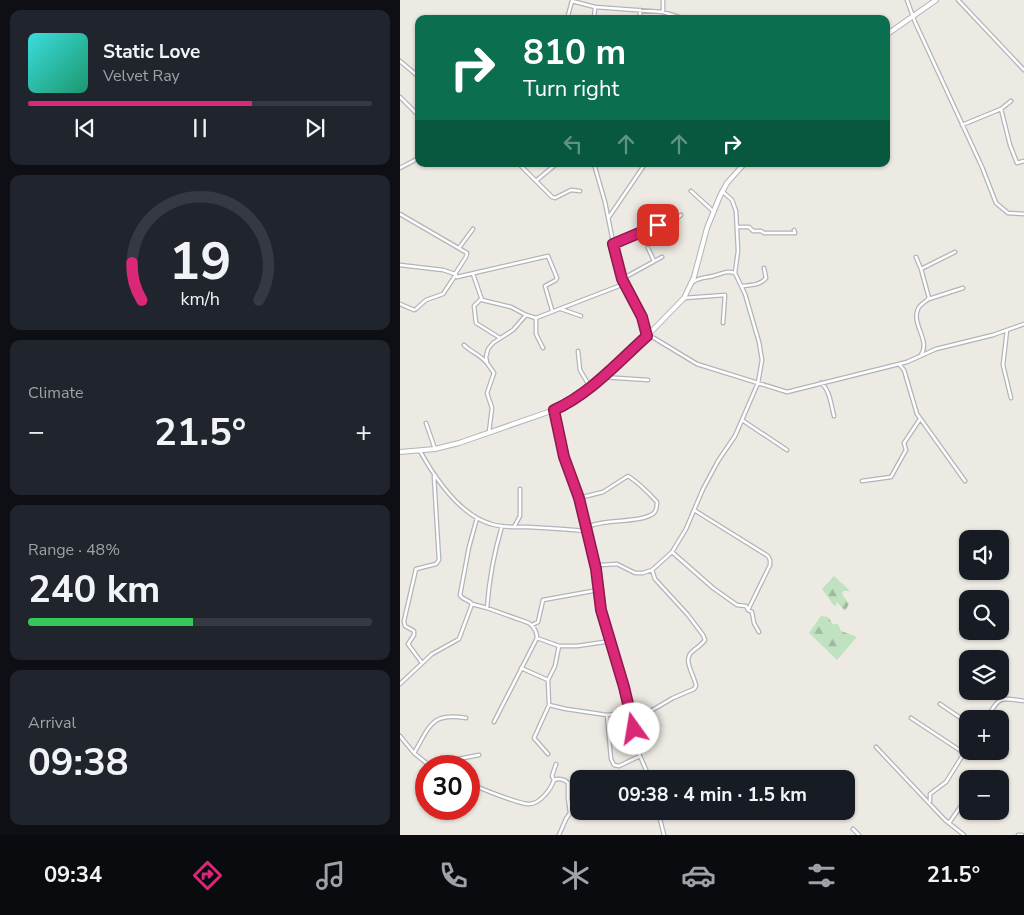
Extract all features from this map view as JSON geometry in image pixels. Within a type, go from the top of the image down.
[{"type":"street","points":[[663,0],[663,12]]},
{"type":"street","points":[[907,0],[982,167],[996,203],[1008,213],[1024,214]]},
{"type":"street","points":[[890,32],[936,0]]},
{"type":"street","points":[[958,0],[1024,70]]},
{"type":"street","points":[[568,15],[572,1],[595,7],[663,12],[672,15]]},
{"type":"street","points":[[594,15],[595,7]]},
{"type":"street","points":[[640,10],[640,15]]},
{"type":"street","points":[[400,61],[415,74]]},
{"type":"street","points":[[400,98],[415,112]]},
{"type":"street","points":[[962,125],[1001,109],[1011,101]]},
{"type":"street","points":[[1001,109],[1010,145],[1017,163],[1024,161]]},
{"type":"street","points":[[400,168],[415,160]]},
{"type":"street","points":[[522,167],[552,197],[555,198],[573,190],[580,191]]},
{"type":"street","points":[[537,180],[553,167]]},
{"type":"street","points":[[595,167],[622,279],[642,317],[647,336]]},
{"type":"street","points":[[608,217],[644,167]]},
{"type":"street","points":[[400,452],[435,449],[458,443],[554,410],[571,402],[602,377],[647,336],[684,298],[692,283],[713,211],[722,190],[741,167]]},
{"type":"street","points":[[596,569],[600,565],[617,564],[635,573],[642,573],[652,570],[672,552],[686,528],[718,461],[735,436],[758,383],[762,360],[759,342],[742,286],[735,273],[738,251],[738,227],[733,203],[728,194],[722,190]]},
{"type":"street","points":[[691,191],[713,211]]},
{"type":"street","points":[[400,214],[459,248],[467,255],[444,294],[426,300],[416,310],[400,304]]},
{"type":"street","points":[[613,244],[676,219],[681,215]]},
{"type":"street","points":[[738,227],[749,227],[753,231],[764,233],[794,233],[794,230]]},
{"type":"street","points":[[459,248],[473,229]]},
{"type":"street","points":[[648,248],[654,261]]},
{"type":"street","points":[[921,269],[955,252]]},
{"type":"street","points":[[400,265],[443,270],[455,275],[473,274],[512,263],[548,256],[557,278],[545,286],[552,310]]},
{"type":"street","points":[[622,279],[662,256]]},
{"type":"street","points":[[916,257],[929,300]]},
{"type":"street","points":[[742,286],[764,281],[766,278],[764,268]]},
{"type":"street","points":[[692,283],[698,278],[712,277],[726,271],[735,273]]},
{"type":"street","points":[[473,274],[481,299]]},
{"type":"street","points":[[481,299],[511,307],[536,318],[552,310],[624,284]]},
{"type":"street","points":[[920,357],[924,350],[923,339],[917,320],[919,306],[929,300],[963,288]]},
{"type":"street","points":[[684,298],[725,296],[723,323]]},
{"type":"street","points":[[481,299],[474,306],[476,323],[500,338]]},
{"type":"street","points":[[559,309],[581,316]]},
{"type":"street","points":[[487,363],[488,349],[513,330],[526,315]]},
{"type":"street","points":[[536,318],[536,334],[542,348]]},
{"type":"street","points":[[647,336],[697,364],[788,392],[899,364],[936,349],[993,335],[1024,324]]},
{"type":"street","points":[[1007,330],[1003,366],[1011,398]]},
{"type":"street","points":[[464,345],[473,353],[480,355],[494,373],[487,393],[492,406],[489,432]]},
{"type":"street","points":[[578,351],[580,370],[590,387]]},
{"type":"street","points":[[899,364],[904,370],[920,419],[965,480]]},
{"type":"street","points":[[602,377],[648,380]]},
{"type":"street","points":[[821,383],[827,391],[834,416]]},
{"type":"street","points":[[554,410],[564,457],[579,498],[587,529],[596,569],[601,610],[631,714],[640,756],[646,770]]},
{"type":"street","points":[[862,481],[891,477],[906,450],[904,443],[920,419]]},
{"type":"street","points":[[742,420],[787,450]]},
{"type":"street","points":[[426,423],[435,449]]},
{"type":"street","points":[[420,451],[434,476],[456,500],[477,518],[490,524],[514,527],[587,529],[595,523],[626,520],[648,515],[657,508],[657,502],[641,484],[636,483],[628,476],[603,492],[579,498]]},
{"type":"street","points":[[422,663],[408,644],[414,631],[405,626],[404,621],[416,569],[439,562],[434,476]]},
{"type":"street","points":[[514,527],[520,516],[520,488]]},
{"type":"street","points":[[694,510],[768,556],[770,565],[748,610]]},
{"type":"street","points":[[477,518],[460,594],[462,598],[469,600],[472,604],[532,626],[537,634],[537,638],[494,722]]},
{"type":"street","points":[[487,608],[494,557],[502,526]]},
{"type":"street","points":[[672,552],[713,588],[737,605],[746,606],[752,612],[754,623],[759,632]]},
{"type":"street","points":[[549,704],[566,709],[607,715],[631,714],[648,712],[694,689],[696,681],[688,658],[689,654],[705,640],[688,615],[656,579],[652,570]]},
{"type":"street","points":[[532,626],[538,622],[543,600],[598,590]]},
{"type":"street","points":[[400,684],[432,654],[459,639],[472,604]]},
{"type":"street","points":[[537,638],[559,646],[577,646],[611,641]]},
{"type":"street","points":[[548,754],[534,738],[549,704],[548,680],[555,666],[559,646]]},
{"type":"street","points":[[521,668],[548,680]]},
{"type":"street","points":[[992,710],[1001,699],[1024,701]]},
{"type":"street","points":[[940,704],[959,717]]},
{"type":"street","points":[[607,715],[611,759],[614,765],[619,766],[640,756]]},
{"type":"street","points":[[414,753],[432,724],[438,718],[448,716],[466,718]]},
{"type":"street","points":[[911,718],[959,750]]},
{"type":"street","points":[[400,736],[416,755]]},
{"type":"street","points":[[876,747],[964,835]]},
{"type":"street","points":[[930,802],[930,794],[946,782],[960,760]]},
{"type":"street","points":[[480,787],[519,802],[531,804],[540,799],[550,788],[554,780],[552,776],[556,764]]},
{"type":"street","points":[[554,780],[558,779],[568,783],[570,813],[559,835]]},
{"type":"street","points":[[949,822],[959,808]]},
{"type":"street","points":[[660,820],[664,835]]},
{"type":"street","points":[[853,829],[859,835]]},
{"type":"green space","points":[[834,576],[850,591],[843,591],[842,594],[849,604],[845,611],[837,602],[835,607],[822,589]]},
{"type":"green space","points":[[821,616],[828,617],[833,624],[838,624],[841,631],[857,637],[837,660],[809,633]]},
{"type":"route","points":[[634,729],[624,687],[601,610],[596,569],[579,498],[564,457],[554,410],[571,402],[590,387],[647,336],[642,317],[622,279],[613,244],[658,225]]}]
